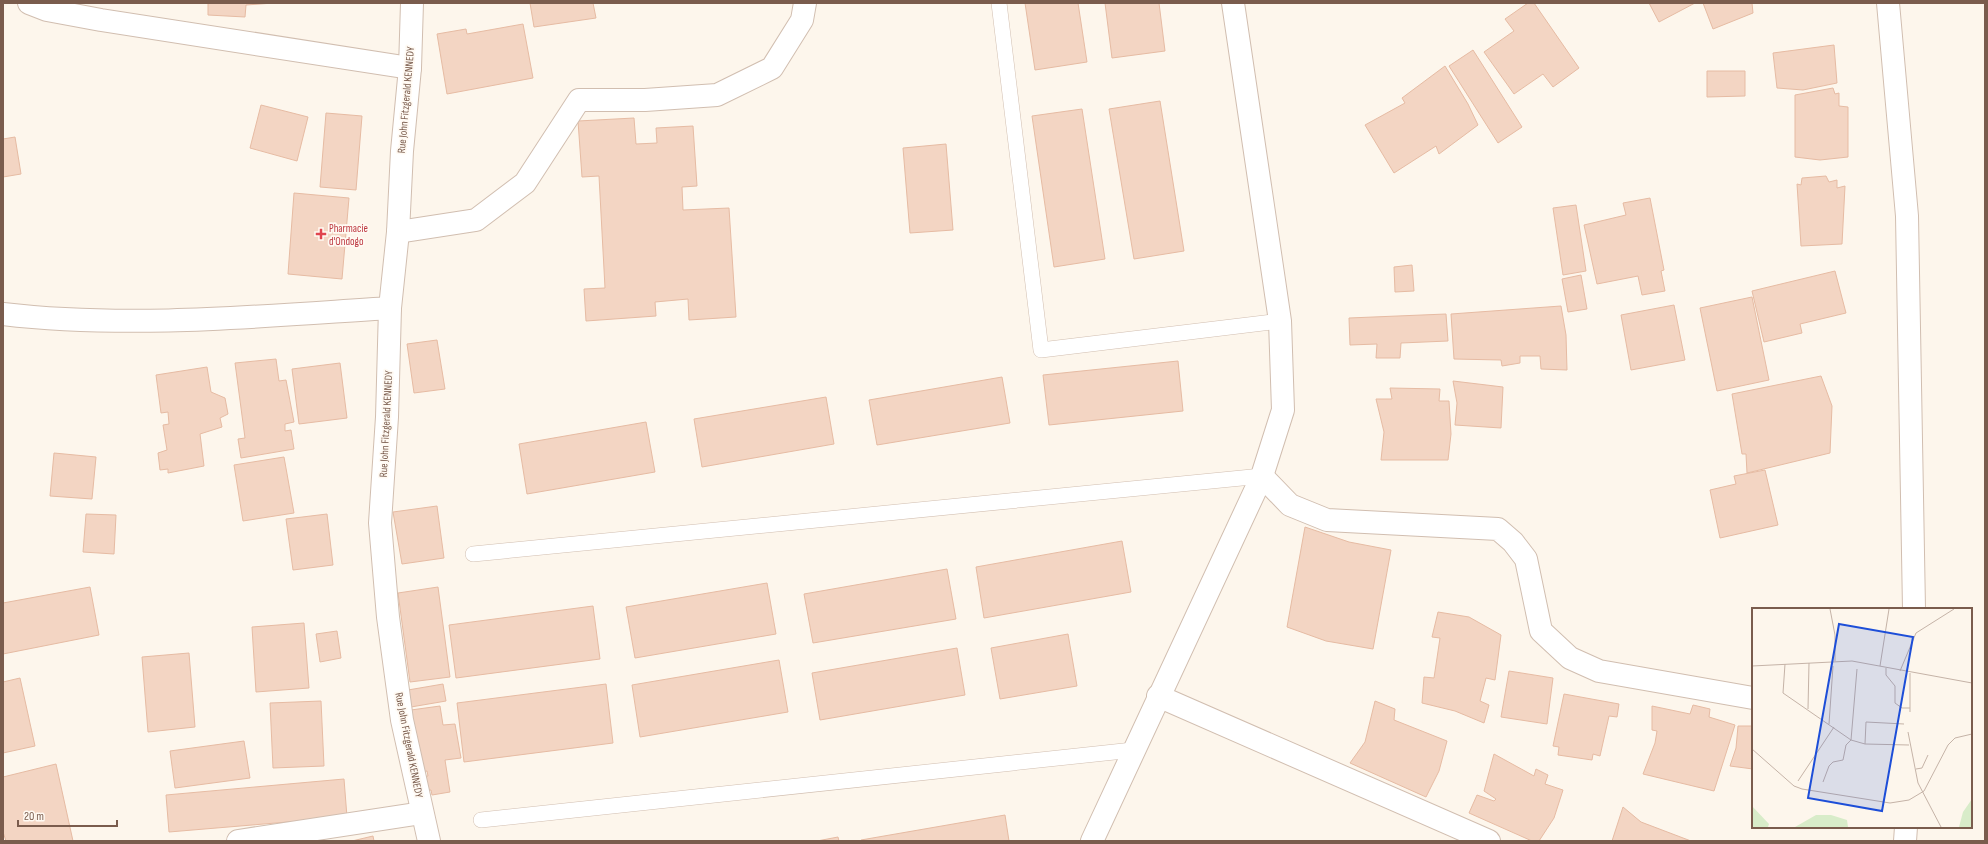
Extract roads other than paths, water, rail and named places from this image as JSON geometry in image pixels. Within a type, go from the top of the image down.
[{"type":"street","points":[[29,3],[47,10],[101,20],[410,68]]},
{"type":"street","name":"Rue John Fitzgerald KENNEDY","points":[[412,3],[410,68],[402,151],[398,232],[390,308],[387,417],[380,524],[388,617],[402,720],[429,841]]},
{"type":"street","points":[[398,232],[476,220],[525,183],[579,100],[644,100],[716,95],[772,68],[802,20],[805,3]]},
{"type":"street","points":[[1092,841],[1158,696],[1262,476],[1283,410],[1280,321],[1233,3]]},
{"type":"street","points":[[1888,3],[1907,216],[1914,608]]},
{"type":"street","points":[[3,314],[46,319],[202,320],[390,308]]},
{"type":"street","points":[[1262,476],[1290,505],[1327,520],[1498,529],[1513,542],[1526,559],[1541,631],[1570,658],[1599,672],[1752,698]]},
{"type":"street","points":[[1158,696],[1489,841]]},
{"type":"street","points":[[238,841],[422,813]]},
{"type":"street","points":[[1905,841],[1906,828]]},
{"type":"lane","points":[[999,3],[1041,350],[1280,321]]},
{"type":"lane","points":[[473,554],[1262,476]]},
{"type":"lane","points":[[481,820],[1133,750]]},
{"type":"place","name":"Pharmacie d'Ondogo","points":[[321,234]]}]
